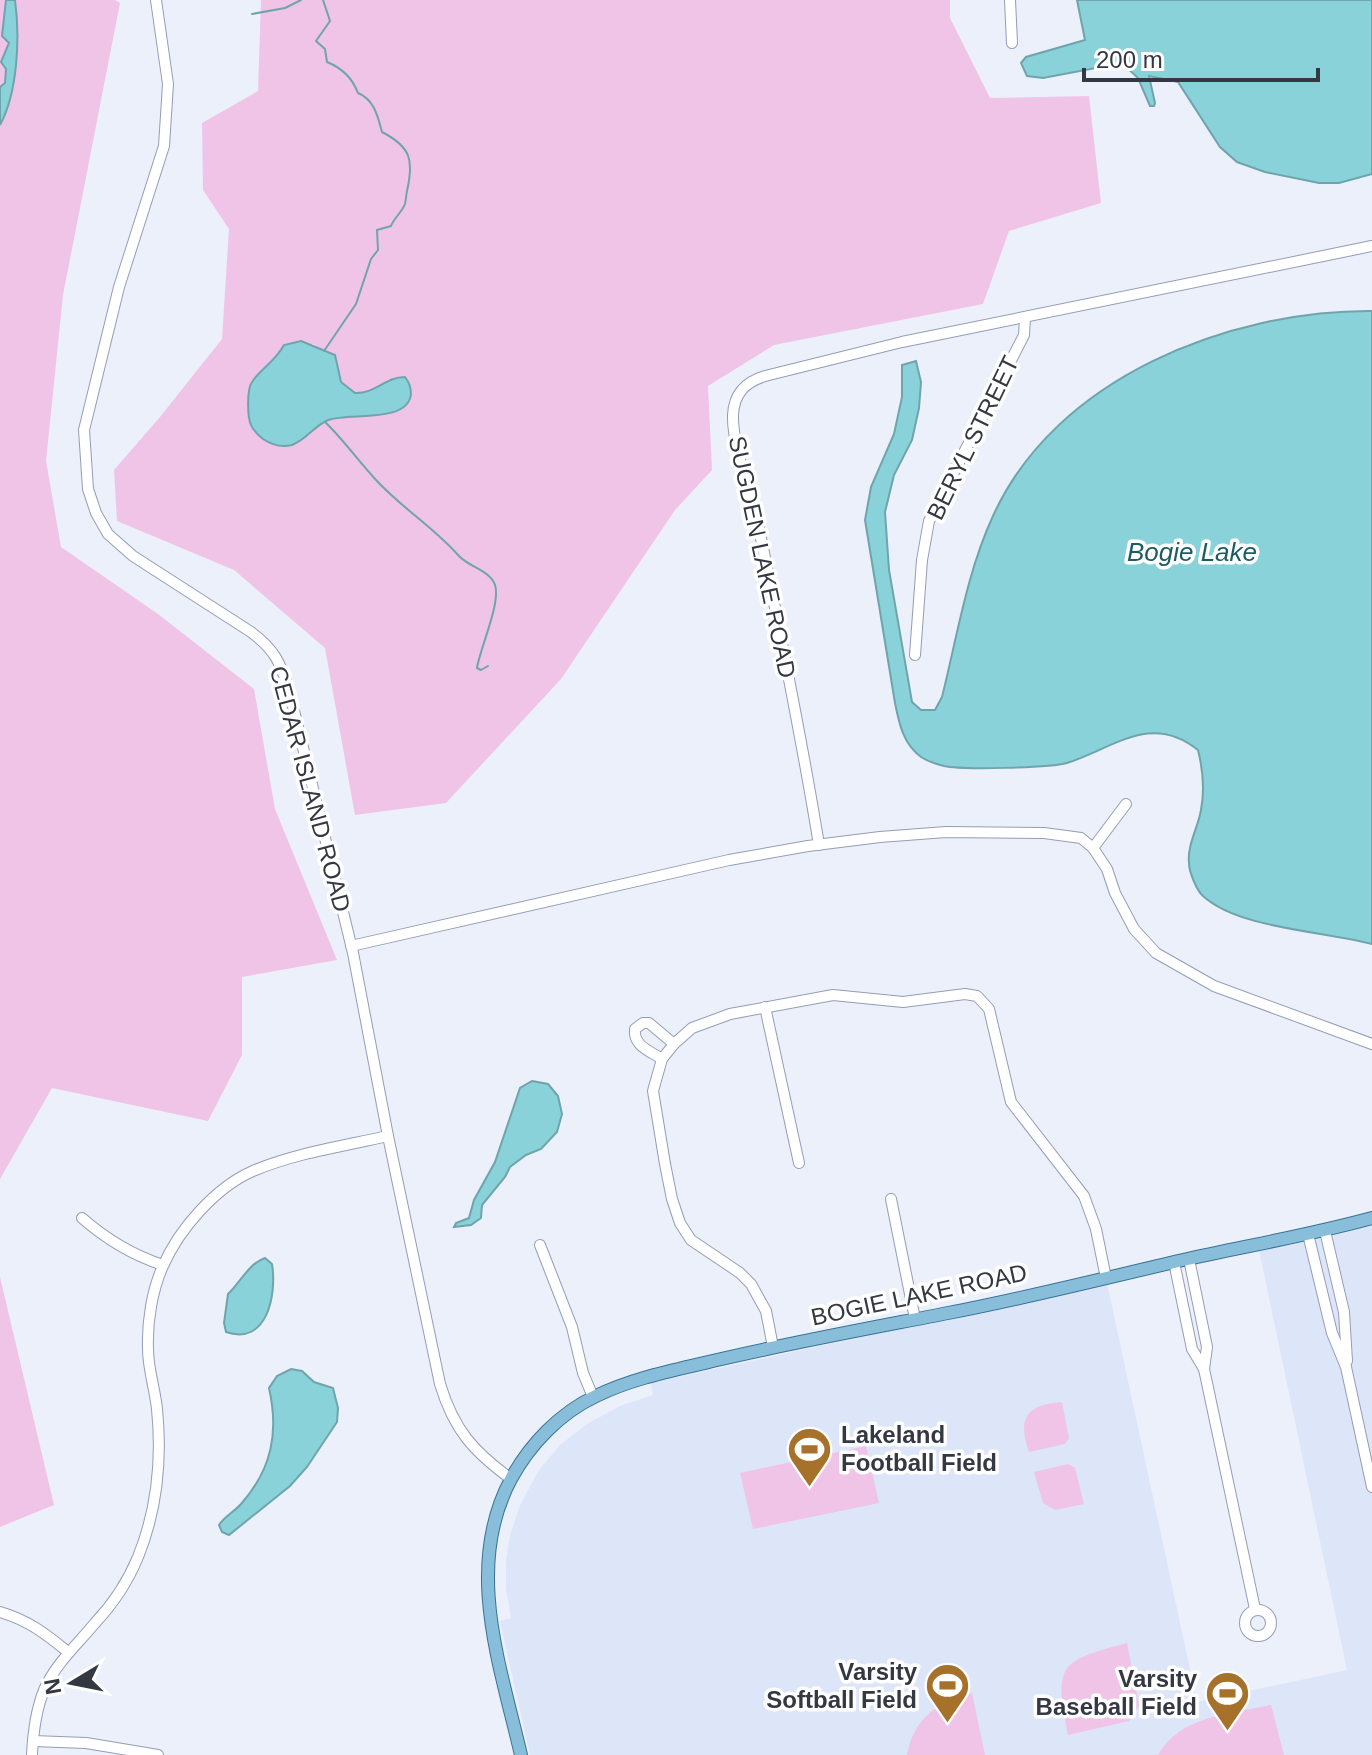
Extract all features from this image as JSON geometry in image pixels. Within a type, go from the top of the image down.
[{"type":"main road","name":"BOGIE LAKE ROAD","points":[[521,1755],[494,1634],[487,1584],[488,1553],[494,1523],[511,1479],[543,1435],[593,1397],[644,1377],[773,1347],[1325,1231],[1372,1218]]},
{"type":"street","name":"CEDAR ISLAND ROAD","points":[[156,0],[168,84],[164,146],[119,287],[84,430],[88,489],[96,513],[108,534],[133,556],[270,646],[279,661],[289,690],[351,946],[440,1384],[461,1434],[480,1455],[511,1479]]},
{"type":"street","points":[[1010,0],[1012,43]]},
{"type":"street","name":"SUGDEN LAKE ROAD","points":[[819,845],[807,766],[755,506],[734,425],[736,398],[744,386],[765,376],[902,342],[1372,246]]},
{"type":"street","name":"BERYL STREET","points":[[915,655],[919,591],[929,521],[1024,335],[1025,318]]},
{"type":"street","points":[[1093,848],[1126,804]]},
{"type":"street","points":[[351,946],[729,860],[819,845],[946,832],[1044,833],[1081,838],[1093,848],[1107,869],[1115,893],[1134,929],[1156,953],[1214,986],[1372,1044]]},
{"type":"street","points":[[773,1347],[766,1311],[751,1284],[691,1240],[680,1223],[672,1199],[653,1091],[662,1059],[692,1028],[711,1019],[765,1007],[844,994],[903,1002],[965,994],[977,996],[989,1009],[1011,1102],[1084,1196],[1096,1229],[1106,1278]]},
{"type":"street","points":[[765,1007],[799,1163]]},
{"type":"street","points":[[662,1059],[638,1044],[634,1037],[635,1029],[649,1023],[674,1044]]},
{"type":"street","points":[[32,1755],[35,1719],[44,1690],[68,1652],[122,1589],[152,1513],[159,1471],[157,1409],[148,1349],[153,1294],[163,1265],[187,1228],[217,1195],[252,1171],[388,1136]]},
{"type":"street","points":[[891,1199],[915,1319]]},
{"type":"street","points":[[82,1218],[103,1237],[163,1265]]},
{"type":"street","points":[[1325,1231],[1346,1332],[1346,1367]]},
{"type":"street","points":[[1308,1234],[1332,1333],[1346,1367],[1372,1487]]},
{"type":"street","points":[[540,1245],[569,1319],[583,1373],[593,1397]]},
{"type":"street","points":[[1189,1259],[1207,1347],[1204,1369]]},
{"type":"street","points":[[1174,1262],[1192,1349],[1204,1369],[1255,1609]]},
{"type":"street","points":[[1323,1293],[1338,1289]]},
{"type":"street","points":[[0,1612],[35,1625],[68,1652]]},
{"type":"street","points":[[33,1741],[86,1743],[158,1755]]},
{"type":"shaded area","points":[[0,0],[115,0],[120,3],[63,295],[46,461],[61,547],[158,614],[254,689],[275,809],[337,960],[242,977],[242,1055],[208,1121],[52,1088],[0,1179]]},
{"type":"shaded area","points":[[261,0],[950,0],[950,18],[990,98],[1089,96],[1101,203],[1009,231],[983,304],[774,345],[708,386],[712,470],[675,510],[561,679],[446,803],[355,815],[325,648],[234,570],[117,521],[114,470],[222,339],[229,229],[203,190],[202,123],[258,91]],"holes":[[[313,344],[337,361],[341,382],[355,393],[371,391],[389,379],[372,414],[329,419],[292,444],[249,418],[249,387],[276,360],[284,345]]]},
{"type":"shaded area","points":[[1372,1225],[1372,1755],[530,1755],[500,1621],[511,1618],[506,1589],[506,1561],[510,1535],[520,1505],[539,1470],[560,1445],[587,1424],[620,1406],[653,1395],[651,1383],[1107,1283],[1197,1702],[1347,1670],[1259,1250]]},
{"type":"shaded area","points":[[0,1277],[54,1505],[0,1527]]},
{"type":"shaded area","points":[[1062,1402],[1069,1438],[1065,1444],[1029,1452],[1024,1430],[1028,1415],[1040,1406]]},
{"type":"shaded area","name":"Lakeland Football Field","points":[[866,1446],[879,1503],[753,1529],[740,1473]]},
{"type":"shaded area","points":[[1068,1464],[1075,1468],[1084,1504],[1055,1510],[1043,1503],[1034,1472]]},
{"type":"shaded area","points":[[1127,1643],[1139,1706],[1129,1721],[1068,1735],[1062,1694],[1066,1670],[1087,1655]]},
{"type":"shaded area","name":"Varsity Softball Field","points":[[972,1693],[985,1755],[907,1755],[915,1731],[929,1714],[948,1701]]},
{"type":"shaded area","name":"Varsity Baseball Field","points":[[1271,1705],[1284,1755],[1158,1755],[1168,1742],[1193,1724],[1223,1714]]},
{"type":"water","points":[[6,0],[15,0],[17,47],[11,97],[0,125],[0,87],[5,83],[6,69],[1,62],[9,43],[2,36]]},
{"type":"water","points":[[1077,0],[1372,0],[1372,174],[1339,183],[1319,183],[1265,172],[1237,162],[1220,147],[1178,82],[1149,76],[1155,103],[1150,106],[1138,78],[1122,63],[1043,78],[1027,76],[1021,63],[1026,57],[1085,40]]},
{"type":"water","name":"Bogie Lake","points":[[1372,311],[1372,944],[1283,928],[1238,916],[1201,894],[1189,867],[1189,856],[1201,810],[1202,772],[1198,750],[1181,739],[1148,733],[1067,763],[1025,767],[944,766],[926,760],[915,752],[903,733],[897,711],[865,520],[871,487],[894,434],[902,397],[902,365],[916,361],[921,382],[912,440],[894,475],[885,512],[889,570],[912,702],[921,710],[935,710],[942,697],[969,582],[993,516],[1021,468],[1058,426],[1102,390],[1152,361],[1206,339],[1261,323],[1317,314]]},
{"type":"water","points":[[301,341],[335,355],[341,382],[355,393],[405,377],[411,391],[407,403],[400,410],[389,413],[328,420],[292,445],[280,446],[266,441],[254,431],[250,421],[250,385],[284,345]]},
{"type":"water","points":[[532,1081],[548,1084],[558,1096],[562,1114],[557,1132],[541,1149],[510,1167],[482,1205],[481,1218],[471,1225],[454,1227],[456,1223],[469,1218],[474,1200],[495,1162],[520,1088]]},
{"type":"water","points":[[265,1258],[272,1264],[273,1276],[273,1290],[266,1315],[251,1332],[226,1332],[224,1323],[228,1294],[249,1269]]},
{"type":"water","points":[[291,1369],[302,1371],[314,1382],[333,1388],[338,1408],[337,1422],[307,1467],[290,1486],[229,1535],[222,1532],[219,1525],[252,1491],[266,1464],[273,1435],[269,1388],[277,1376]]},
{"type":"waterway","points":[[252,14],[285,8],[301,0]]},
{"type":"waterway","points":[[323,0],[330,21],[316,41],[325,49],[327,62],[346,74],[358,93],[372,104],[382,132],[399,143],[410,163],[404,207],[391,226],[377,230],[378,250],[371,259],[356,304],[324,351]]},
{"type":"waterway","points":[[325,422],[387,491],[462,559],[492,580],[495,603],[477,668],[481,670],[488,666]]},
{"type":"place","name":"Lakeland Football Field","points":[[810,1488]]},
{"type":"place","name":"Varsity Softball Field","points":[[948,1725]]},
{"type":"place","name":"Varsity Baseball Field","points":[[1228,1732]]}]
